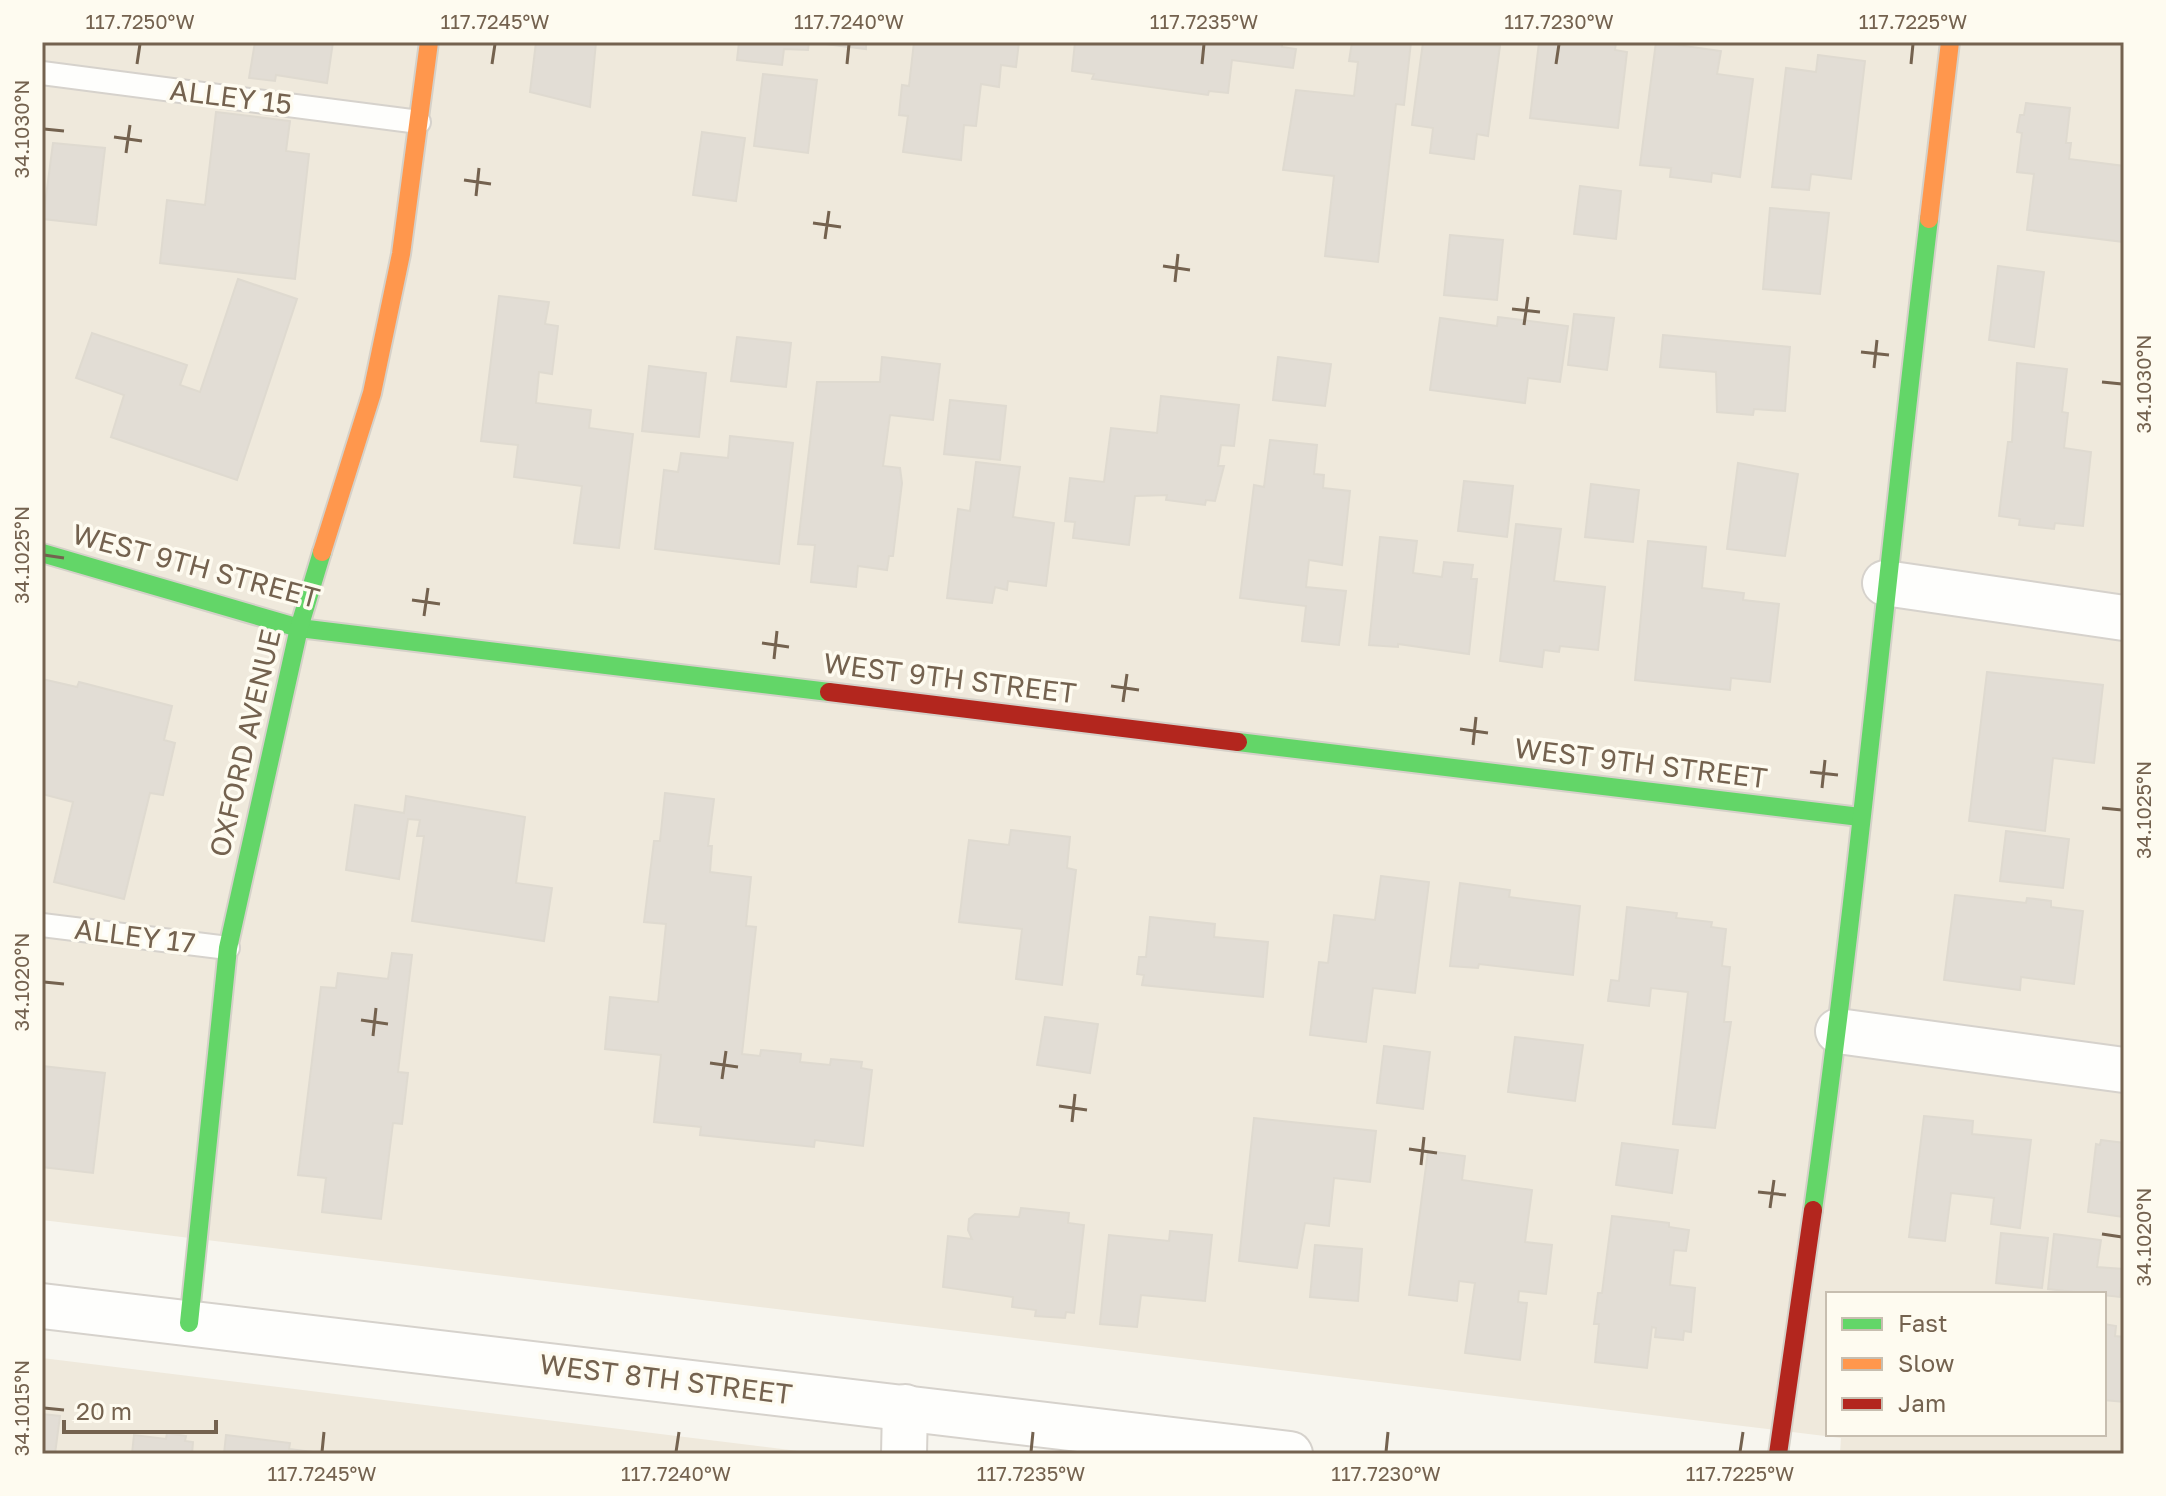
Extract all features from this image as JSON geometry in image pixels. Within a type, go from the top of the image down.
[{"type":"street","name":"OXFORD AVENUE","points":[[189,1323],[228,948],[299,628],[372,393],[401,254],[429,42]]},
{"type":"street","points":[[1778,1454],[1838,1031],[1885,583],[1950,42]]},
{"type":"street","name":"WEST 9TH STREET","points":[[42,553],[299,628],[1860,817]]},
{"type":"street","points":[[1885,583],[2124,618]]},
{"type":"street","points":[[1838,1031],[2124,1070]]},
{"type":"street","name":"WEST 8TH STREET","points":[[42,1306],[1290,1454]]},
{"type":"street","points":[[904,1454],[905,1407]]},
{"type":"lane","name":"ALLEY 15","points":[[42,73],[419,122]]},
{"type":"lane","name":"ALLEY 17","points":[[42,925],[228,948]]},
{"type":"shaded area","points":[[42,42],[2124,42],[2124,1454],[1840,1454],[1841,1438],[42,1220]]},
{"type":"shaded area","points":[[42,1358],[822,1454],[42,1454]]},
{"type":"building","points":[[255,42],[333,42],[327,83],[276,75],[275,81],[249,78]]},
{"type":"building","points":[[536,42],[596,42],[590,107],[530,92]]},
{"type":"building","points":[[739,42],[809,42],[808,50],[784,49],[782,65],[737,60]]},
{"type":"building","points":[[809,42],[866,42],[866,49]]},
{"type":"building","points":[[914,42],[1019,42],[1016,67],[1001,65],[999,87],[981,84],[976,126],[964,125],[961,160],[903,152],[908,116],[899,115],[902,85],[909,86]]},
{"type":"building","points":[[1075,42],[1282,42],[1282,47],[1296,49],[1293,68],[1232,60],[1228,93],[1209,91],[1208,95],[1092,79],[1094,74],[1072,71]]},
{"type":"building","points":[[1352,42],[1411,42],[1404,105],[1396,104],[1378,262],[1325,256],[1334,176],[1283,170],[1296,90],[1354,96],[1358,62],[1349,61]]},
{"type":"building","points":[[1423,42],[1500,46],[1488,136],[1477,134],[1474,159],[1430,153],[1433,128],[1412,125]]},
{"type":"building","points":[[1539,42],[1616,42],[1615,50],[1627,52],[1618,128],[1530,118]]},
{"type":"building","points":[[1656,42],[1721,51],[1717,74],[1753,79],[1740,177],[1712,173],[1711,182],[1670,177],[1671,168],[1640,165]]},
{"type":"building","points":[[1818,55],[1865,61],[1851,179],[1811,174],[1809,190],[1772,187],[1786,68],[1816,72]]},
{"type":"building","points":[[763,74],[817,80],[808,153],[754,146]]},
{"type":"building","points":[[2026,103],[2070,108],[2066,143],[2071,143],[2069,159],[2124,166],[2124,242],[2027,230],[2034,174],[2017,172],[2022,133],[2017,132]]},
{"type":"building","points":[[216,112],[290,121],[286,151],[309,154],[295,279],[160,263],[167,200],[205,205]]},
{"type":"building","points":[[702,132],[745,138],[736,201],[693,195]]},
{"type":"building","points":[[53,143],[105,148],[96,225],[43,219]]},
{"type":"building","points":[[1580,186],[1621,191],[1616,239],[1574,234]]},
{"type":"building","points":[[1770,208],[1829,213],[1820,294],[1763,289]]},
{"type":"building","points":[[1450,235],[1503,240],[1497,300],[1444,295]]},
{"type":"building","points":[[1998,266],[2044,272],[2034,347],[1989,340]]},
{"type":"building","points":[[238,279],[297,299],[237,480],[111,437],[124,395],[76,378],[92,333],[187,365],[180,385],[200,392]]},
{"type":"building","points":[[499,296],[549,302],[545,324],[558,326],[552,374],[539,372],[536,403],[591,410],[589,428],[633,434],[619,548],[574,543],[582,486],[514,477],[518,445],[481,441]]},
{"type":"building","points":[[1574,314],[1614,318],[1607,370],[1568,365]]},
{"type":"building","points":[[1498,317],[1568,326],[1560,382],[1528,378],[1525,403],[1430,390],[1440,318],[1497,326]]},
{"type":"building","points":[[1663,335],[1790,347],[1785,411],[1754,409],[1753,415],[1717,412],[1716,372],[1660,367]]},
{"type":"building","points":[[737,337],[791,343],[786,387],[731,381]]},
{"type":"building","points":[[882,357],[940,364],[933,420],[890,415],[883,466],[900,468],[902,483],[893,556],[889,556],[887,570],[858,566],[856,587],[811,582],[815,545],[798,544],[817,382],[880,382]]},
{"type":"building","points":[[1278,357],[1331,364],[1325,406],[1273,400]]},
{"type":"building","points":[[2017,363],[2067,369],[2062,412],[2068,413],[2064,448],[2091,452],[2083,526],[2055,523],[2054,529],[2019,525],[2020,519],[1999,516],[2008,442],[2012,442]]},
{"type":"building","points":[[649,366],[706,373],[699,437],[642,431]]},
{"type":"building","points":[[1161,396],[1239,405],[1234,446],[1221,445],[1218,466],[1224,466],[1215,501],[1206,500],[1205,505],[1166,500],[1167,495],[1135,496],[1129,545],[1073,538],[1075,522],[1065,521],[1070,478],[1104,482],[1111,428],[1157,433]]},
{"type":"building","points":[[950,400],[1006,406],[1000,460],[944,454]]},
{"type":"building","points":[[730,436],[793,443],[779,564],[655,549],[664,470],[678,472],[681,453],[728,458]]},
{"type":"building","points":[[1270,440],[1317,445],[1314,474],[1324,475],[1323,488],[1350,491],[1342,565],[1309,560],[1306,587],[1346,591],[1339,645],[1302,641],[1306,606],[1240,598],[1254,485],[1264,487]]},
{"type":"building","points":[[976,462],[1020,467],[1013,517],[1054,523],[1046,586],[1008,581],[1007,590],[995,587],[992,603],[947,598],[958,509],[970,511]]},
{"type":"building","points":[[1738,463],[1798,474],[1785,556],[1727,549]]},
{"type":"building","points":[[1464,481],[1513,486],[1507,537],[1458,531]]},
{"type":"building","points":[[1591,484],[1639,490],[1633,542],[1585,537]]},
{"type":"building","points":[[1516,524],[1561,529],[1554,581],[1605,587],[1598,650],[1560,646],[1559,652],[1544,650],[1542,667],[1500,661]]},
{"type":"building","points":[[1380,537],[1417,541],[1413,573],[1442,577],[1444,562],[1473,565],[1471,579],[1477,579],[1469,654],[1398,644],[1398,647],[1369,645]]},
{"type":"building","points":[[1648,541],[1706,547],[1702,588],[1744,593],[1743,600],[1779,604],[1770,682],[1731,678],[1730,690],[1635,680]]},
{"type":"building","points":[[1987,672],[2103,685],[2094,763],[2053,758],[2045,831],[1969,821]]},
{"type":"building","points":[[42,679],[77,687],[79,682],[172,706],[164,740],[175,743],[163,795],[150,793],[124,899],[54,882],[73,802],[42,794]]},
{"type":"building","points":[[665,793],[714,799],[708,846],[712,846],[710,872],[751,877],[746,926],[756,927],[742,1054],[760,1056],[761,1050],[801,1054],[800,1062],[830,1065],[831,1059],[862,1062],[861,1068],[872,1070],[863,1146],[815,1140],[814,1147],[700,1135],[701,1127],[654,1122],[661,1055],[605,1049],[610,997],[658,1002],[666,924],[644,922],[654,841],[660,841]]},
{"type":"building","points":[[406,796],[525,817],[516,883],[552,888],[544,941],[412,921],[424,836],[417,836],[420,820],[408,819],[399,879],[346,870],[355,805],[404,813]]},
{"type":"building","points":[[1011,830],[1070,837],[1067,868],[1076,870],[1062,985],[1016,979],[1022,929],[959,922],[969,840],[1009,845]]},
{"type":"building","points":[[2006,831],[2069,839],[2063,888],[2000,881]]},
{"type":"building","points":[[1381,876],[1429,882],[1415,993],[1373,988],[1366,1042],[1310,1035],[1319,962],[1328,963],[1334,915],[1375,920]]},
{"type":"building","points":[[1460,883],[1510,890],[1509,897],[1580,906],[1573,975],[1479,964],[1478,968],[1450,966]]},
{"type":"building","points":[[1955,895],[2026,903],[2027,898],[2051,901],[2051,907],[2083,911],[2074,984],[2021,977],[2020,990],[1944,980]]},
{"type":"building","points":[[1627,907],[1677,913],[1676,918],[1712,922],[1711,927],[1726,929],[1722,966],[1730,967],[1724,1022],[1731,1022],[1715,1128],[1673,1124],[1688,992],[1651,988],[1649,1006],[1608,1001],[1611,980],[1619,981]]},
{"type":"building","points":[[1150,917],[1215,924],[1214,937],[1268,942],[1263,997],[1142,985],[1144,975],[1137,974],[1139,957],[1146,957]]},
{"type":"building","points":[[392,953],[412,955],[398,1072],[408,1073],[402,1124],[393,1123],[381,1219],[322,1212],[326,1178],[298,1175],[321,987],[336,988],[338,973],[388,979]]},
{"type":"building","points":[[1045,1017],[1098,1024],[1090,1073],[1037,1065]]},
{"type":"building","points":[[1515,1037],[1583,1045],[1575,1101],[1508,1092]]},
{"type":"building","points":[[1384,1046],[1430,1052],[1423,1109],[1377,1103]]},
{"type":"building","points":[[42,1066],[105,1073],[93,1173],[42,1167]]},
{"type":"building","points":[[1924,1116],[1973,1121],[1972,1134],[2031,1140],[2020,1228],[1991,1224],[1994,1198],[1951,1193],[1945,1241],[1909,1237]]},
{"type":"building","points":[[1254,1118],[1376,1131],[1370,1182],[1334,1178],[1329,1226],[1305,1223],[1297,1268],[1239,1261]]},
{"type":"building","points":[[2101,1140],[2124,1143],[2124,1217],[2088,1212],[2096,1144],[2100,1145]]},
{"type":"building","points":[[1622,1143],[1678,1150],[1672,1193],[1616,1185]]},
{"type":"building","points":[[1428,1151],[1465,1156],[1462,1180],[1532,1190],[1525,1242],[1552,1245],[1546,1294],[1519,1291],[1518,1302],[1527,1303],[1520,1360],[1465,1353],[1475,1283],[1459,1281],[1457,1301],[1409,1295]]},
{"type":"building","points":[[1021,1208],[1069,1213],[1068,1223],[1084,1225],[1074,1313],[1066,1312],[1065,1318],[1035,1316],[1036,1310],[1012,1307],[1013,1297],[943,1287],[948,1236],[972,1239],[968,1230],[969,1219],[975,1214],[1019,1217]]},
{"type":"building","points":[[1612,1216],[1669,1223],[1669,1227],[1689,1230],[1686,1251],[1674,1250],[1670,1285],[1695,1288],[1691,1332],[1684,1331],[1683,1340],[1655,1337],[1656,1328],[1652,1327],[1647,1368],[1595,1362],[1599,1324],[1594,1324],[1598,1293],[1602,1293]]},
{"type":"building","points":[[1170,1231],[1212,1235],[1205,1301],[1141,1295],[1137,1327],[1100,1324],[1109,1235],[1169,1241]]},
{"type":"building","points":[[2001,1233],[2048,1238],[2042,1288],[1996,1283]]},
{"type":"building","points":[[2054,1234],[2101,1240],[2097,1267],[2123,1269],[2120,1297],[2106,1295],[2106,1292],[2048,1289]]},
{"type":"building","points":[[1315,1245],[1362,1249],[1358,1301],[1310,1297]]},
{"type":"building","points":[[2106,1324],[2116,1326],[2115,1336],[2124,1337],[2124,1402],[2106,1400]]},
{"type":"building","points":[[42,1414],[60,1416],[55,1454],[42,1454]]},
{"type":"building","points":[[167,1433],[186,1436],[185,1441],[193,1442],[192,1454],[132,1454],[134,1435],[166,1439]]},
{"type":"building","points":[[226,1435],[290,1443],[289,1449],[329,1454],[224,1454]]},
{"type":"traffic: fast","points":[[1813,1210],[1845,963],[1929,219]]},
{"type":"traffic: fast","points":[[189,1323],[228,948],[299,628],[322,552]]},
{"type":"traffic: fast","points":[[42,553],[299,628],[829,692]]},
{"type":"traffic: fast","points":[[1238,742],[1860,817]]},
{"type":"traffic: slow","points":[[322,552],[372,393],[401,254],[429,42]]},
{"type":"traffic: slow","points":[[1929,219],[1950,42]]},
{"type":"traffic: jam","points":[[829,692],[1238,742]]},
{"type":"traffic: jam","points":[[1778,1454],[1813,1210]]}]
